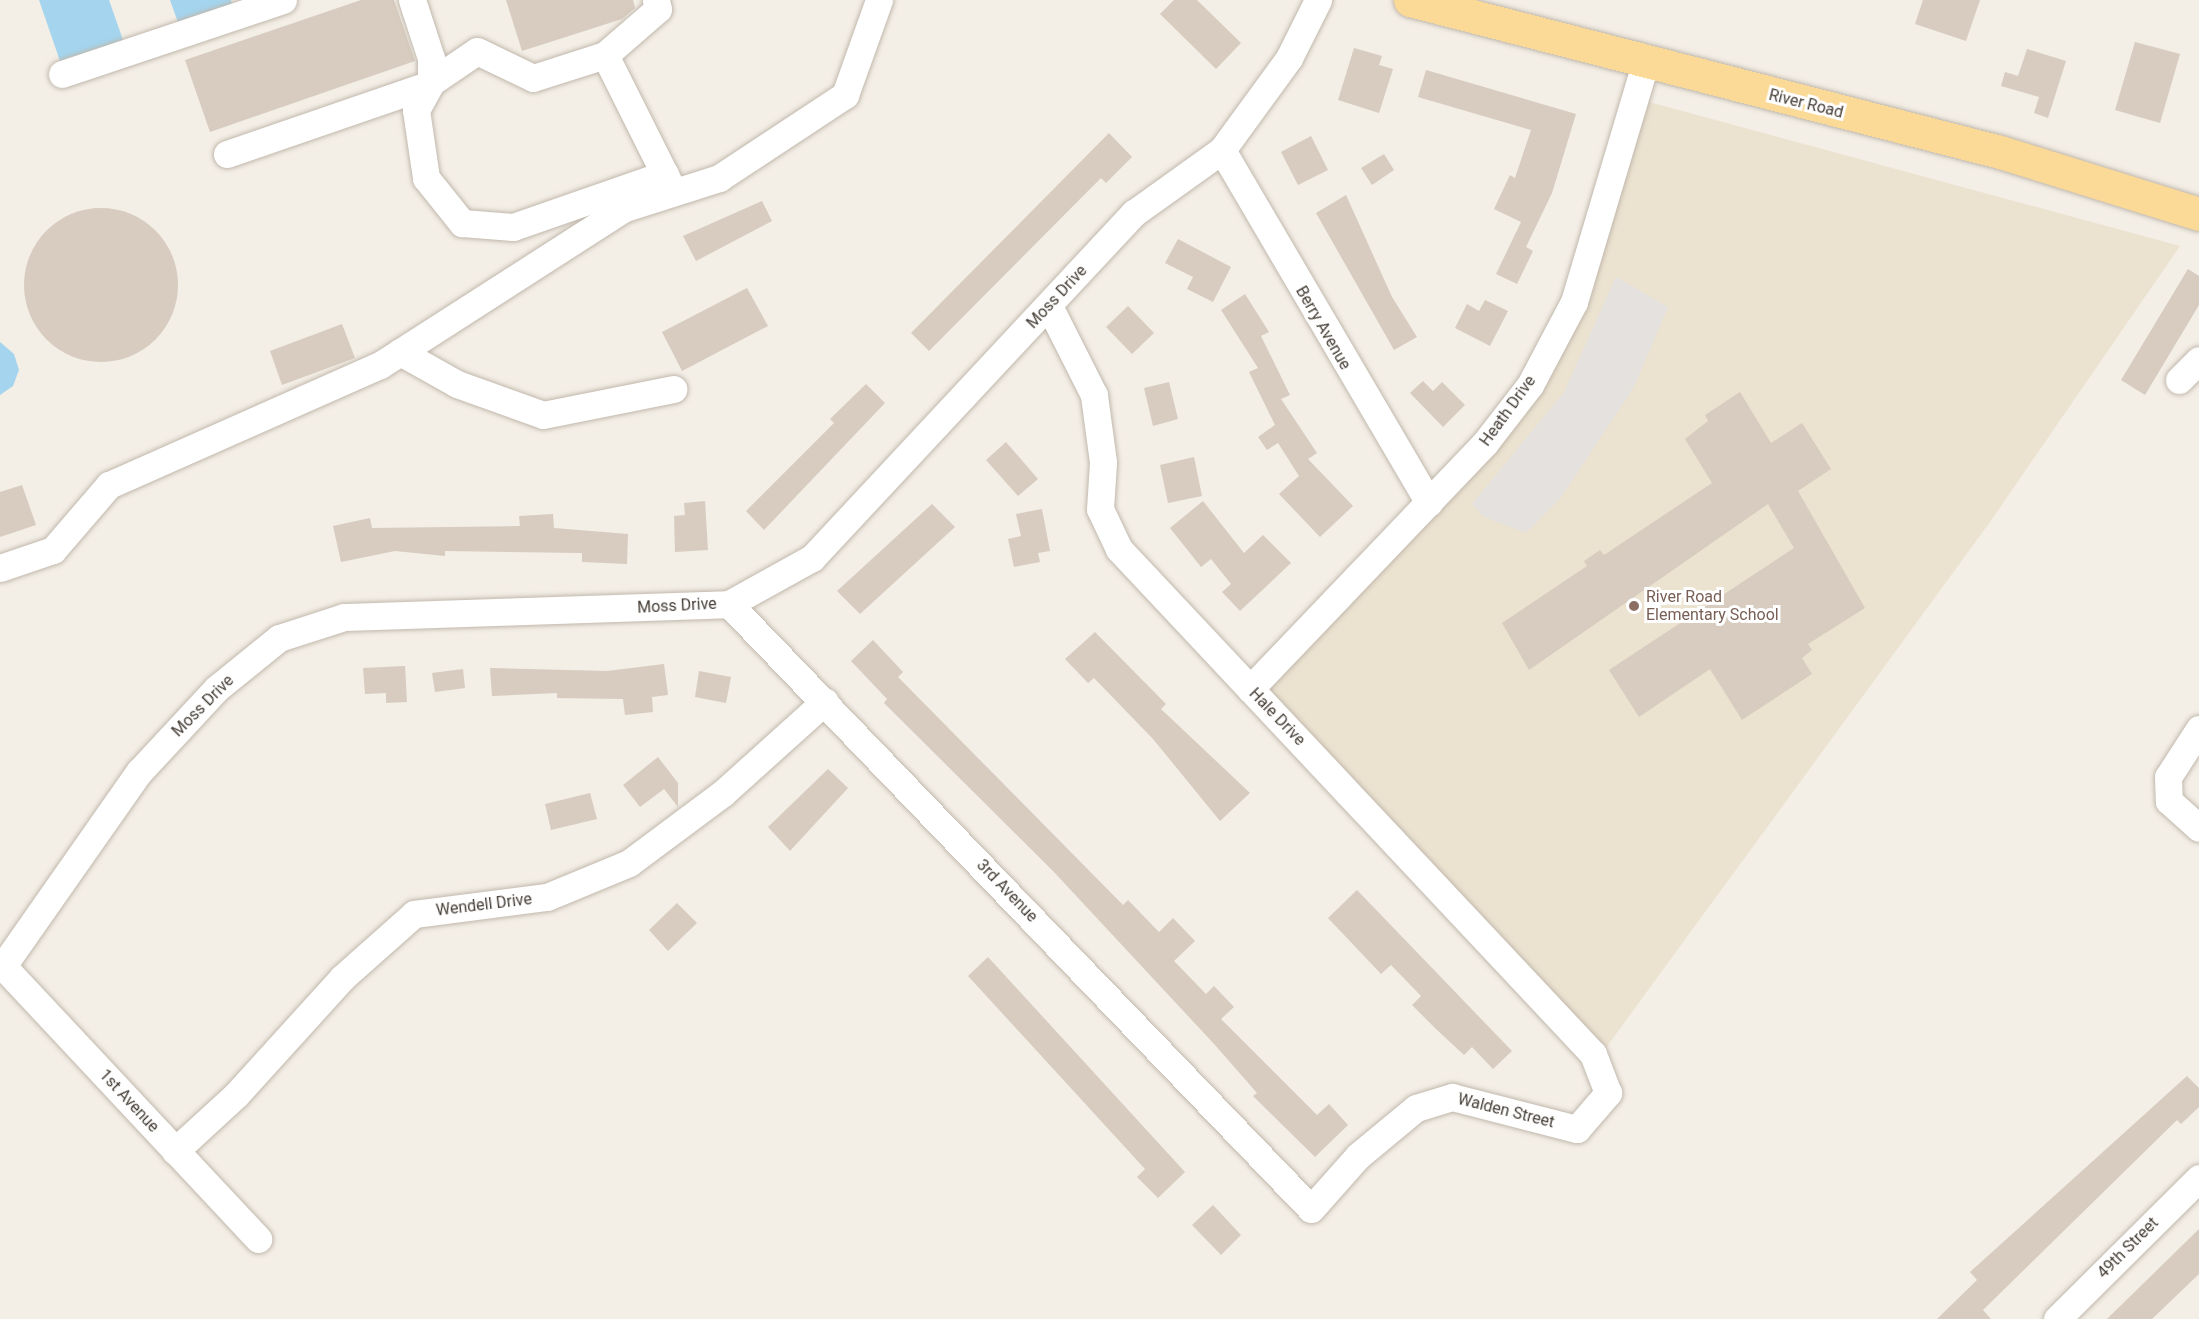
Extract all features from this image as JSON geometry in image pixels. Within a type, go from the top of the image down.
[{"type":"main road","name":"River Road","points":[[1410,0],[2000,152],[2199,214]]},
{"type":"street","points":[[62,74],[283,0]]},
{"type":"street","points":[[412,0],[431,58],[431,83],[416,110],[426,178],[462,223],[513,227],[670,183],[719,178],[845,95],[879,0]]},
{"type":"street","points":[[227,154],[431,83],[477,51],[533,78],[605,55],[658,9],[656,0]]},
{"type":"street","name":"Moss Drive","points":[[1,964],[139,772],[216,689],[279,638],[344,617],[729,604],[812,558],[1134,213],[1222,150],[1289,58],[1318,0]]},
{"type":"street","points":[[605,55],[670,183]]},
{"type":"street","name":"Heath Drive","points":[[1250,689],[1429,503],[1530,385],[1574,302],[1646,61]]},
{"type":"street","name":"Berry Avenue","points":[[1222,150],[1429,503]]},
{"type":"street","points":[[0,568],[53,550],[109,485],[400,352],[625,208],[670,183]]},
{"type":"street","name":"Hale Drive","points":[[1049,306],[1094,395],[1103,462],[1100,509],[1119,549],[1593,1054],[1603,1080]]},
{"type":"street","points":[[400,352],[458,384],[543,415],[673,389]]},
{"type":"street","points":[[2179,380],[2199,360]]},
{"type":"street","name":"3rd Avenue","points":[[729,604],[1284,1179]]},
{"type":"street","name":"Wendell Drive","points":[[175,1151],[236,1095],[342,978],[414,914],[547,897],[629,863],[723,793],[825,701]]},
{"type":"street","points":[[2197,826],[2169,801],[2168,777],[2199,729]]},
{"type":"street","name":"1st Avenue","points":[[1,964],[258,1239]]},
{"type":"street","name":"Walden Street","points":[[1284,1179],[1311,1209],[1358,1156],[1416,1108],[1452,1097],[1577,1129],[1608,1093],[1603,1080]]},
{"type":"street","name":"49th Street","points":[[2057,1319],[2199,1178]]},
{"type":"shaded area","name":"River Road Elementary School","points":[[1649,102],[2180,246],[1990,522],[1605,1049],[1259,690],[1491,448],[1586,300]]},
{"type":"shaded area","points":[[1616,277],[1668,307],[1634,387],[1562,496],[1526,533],[1484,517],[1472,504],[1564,392]]},
{"type":"water","points":[[39,0],[109,0],[124,43],[61,64]]},
{"type":"water","points":[[170,0],[231,0],[233,7],[179,25]]},
{"type":"water","points":[[0,342],[14,354],[19,370],[13,386],[0,395]]},
{"type":"building","points":[[361,0],[394,0],[415,61],[210,132],[185,60]]},
{"type":"building","points":[[506,0],[633,0],[635,8],[622,19],[522,51]]},
{"type":"building","points":[[1174,0],[1197,0],[1241,43],[1216,69],[1160,14]]},
{"type":"building","points":[[1923,0],[1980,0],[1966,41],[1915,24]]},
{"type":"building","points":[[2135,42],[2180,54],[2160,123],[2115,110]]},
{"type":"building","points":[[1354,48],[1382,56],[1379,65],[1393,69],[1379,113],[1338,100]]},
{"type":"building","points":[[2027,49],[2066,61],[2048,118],[2034,113],[2039,97],[2001,86],[2005,72],[2018,76]]},
{"type":"building","points":[[1426,70],[1576,114],[1552,193],[1526,247],[1533,251],[1517,284],[1496,274],[1521,222],[1494,209],[1510,175],[1515,178],[1531,130],[1418,97]]},
{"type":"building","points":[[1109,133],[1132,157],[1106,183],[1101,178],[929,351],[911,333]]},
{"type":"building","points":[[1311,136],[1328,170],[1298,185],[1281,152]]},
{"type":"building","points":[[1384,154],[1394,170],[1372,185],[1361,168]]},
{"type":"building","points":[[1346,195],[1392,297],[1417,337],[1394,350],[1316,213]]},
{"type":"building","points":[[762,201],[772,221],[696,261],[683,236]]},
{"type":"building","points":[[101,208],[130,214],[144,221],[155,231],[165,242],[172,256],[178,285],[172,314],[165,328],[155,339],[144,349],[130,356],[101,362],[72,356],[58,349],[47,339],[37,328],[30,314],[24,285],[30,256],[37,242],[47,231],[58,221],[72,214]]},
{"type":"building","points":[[1178,239],[1231,267],[1213,302],[1187,289],[1193,277],[1165,263]]},
{"type":"building","points":[[2188,269],[2199,276],[2199,305],[2145,395],[2121,380]]},
{"type":"building","points":[[747,288],[768,326],[682,371],[662,332]]},
{"type":"building","points":[[1245,294],[1269,332],[1261,336],[1290,395],[1281,399],[1317,453],[1308,459],[1353,506],[1320,537],[1279,494],[1299,476],[1278,443],[1267,450],[1258,437],[1275,425],[1249,372],[1258,368],[1221,310]]},
{"type":"building","points":[[1485,300],[1508,311],[1490,346],[1455,328],[1467,304],[1479,311]]},
{"type":"building","points":[[1128,306],[1154,333],[1132,354],[1106,327]]},
{"type":"building","points":[[342,324],[355,358],[282,385],[270,351]]},
{"type":"building","points":[[1423,381],[1433,391],[1442,382],[1465,405],[1443,427],[1410,393]]},
{"type":"building","points":[[1169,382],[1178,419],[1153,426],[1144,388]]},
{"type":"building","points":[[866,384],[885,403],[764,530],[746,511],[834,423],[830,419]]},
{"type":"building","points":[[1740,392],[1771,443],[1802,423],[1831,469],[1798,491],[1865,608],[1808,644],[1812,650],[1802,658],[1812,674],[1742,720],[1710,669],[1639,717],[1609,670],[1794,548],[1768,504],[1529,670],[1502,623],[1587,566],[1584,561],[1600,550],[1604,555],[1712,483],[1685,439],[1708,421],[1705,415]]},
{"type":"building","points":[[1006,442],[1038,479],[1018,496],[986,460]]},
{"type":"building","points":[[1194,457],[1202,496],[1168,503],[1160,465]]},
{"type":"building","points":[[22,485],[36,525],[0,537],[0,492]]},
{"type":"building","points":[[705,501],[708,550],[675,552],[674,516],[685,515],[684,503]]},
{"type":"building","points":[[1203,501],[1244,553],[1263,535],[1291,563],[1240,611],[1222,592],[1231,584],[1211,559],[1201,567],[1170,528]]},
{"type":"building","points":[[932,504],[955,527],[860,614],[837,591]]},
{"type":"building","points":[[1042,509],[1050,551],[1038,553],[1040,562],[1014,567],[1008,539],[1021,536],[1016,514]]},
{"type":"building","points":[[553,514],[554,528],[628,534],[627,564],[582,562],[582,553],[445,551],[445,556],[395,551],[341,562],[333,526],[370,518],[372,528],[520,526],[519,516]]},
{"type":"building","points":[[1095,632],[1166,704],[1161,709],[1250,793],[1220,821],[1153,739],[1094,678],[1088,683],[1065,659]]},
{"type":"building","points":[[873,640],[903,672],[898,677],[1123,905],[1128,900],[1159,932],[1173,918],[1195,941],[1174,961],[1206,994],[1214,986],[1234,1007],[1221,1019],[1317,1115],[1329,1104],[1348,1125],[1315,1157],[1253,1096],[1257,1093],[1215,1045],[1053,871],[884,703],[887,699],[851,661]]},
{"type":"building","points":[[664,664],[668,695],[652,697],[653,712],[625,715],[623,699],[557,698],[557,693],[492,696],[490,668],[607,671]]},
{"type":"building","points":[[405,666],[407,702],[386,703],[386,693],[365,694],[363,668]]},
{"type":"building","points":[[463,669],[465,688],[435,692],[432,673]]},
{"type":"building","points":[[699,671],[731,677],[726,703],[695,697]]},
{"type":"building","points":[[658,757],[678,783],[678,807],[664,789],[640,807],[623,785]]},
{"type":"building","points":[[828,769],[848,788],[790,851],[768,827]]},
{"type":"building","points":[[590,793],[597,819],[551,830],[545,804]]},
{"type":"building","points":[[1357,890],[1512,1051],[1493,1069],[1472,1047],[1464,1055],[1412,1005],[1421,996],[1391,965],[1381,974],[1328,918]]},
{"type":"building","points":[[677,903],[697,923],[668,951],[649,930]]},
{"type":"building","points":[[988,957],[1185,1172],[1158,1198],[1137,1177],[1145,1169],[968,976]]},
{"type":"building","points":[[2187,1076],[2199,1088],[2199,1107],[2181,1124],[2177,1120],[1983,1310],[1991,1319],[1937,1319],[1977,1280],[1970,1272]]},
{"type":"building","points":[[1213,1205],[1241,1235],[1221,1255],[1192,1225]]},
{"type":"building","points":[[2199,1229],[2199,1274],[2152,1319],[2107,1319]]},
{"type":"place","name":"River Road Elementary School","points":[[1634,606]]}]
